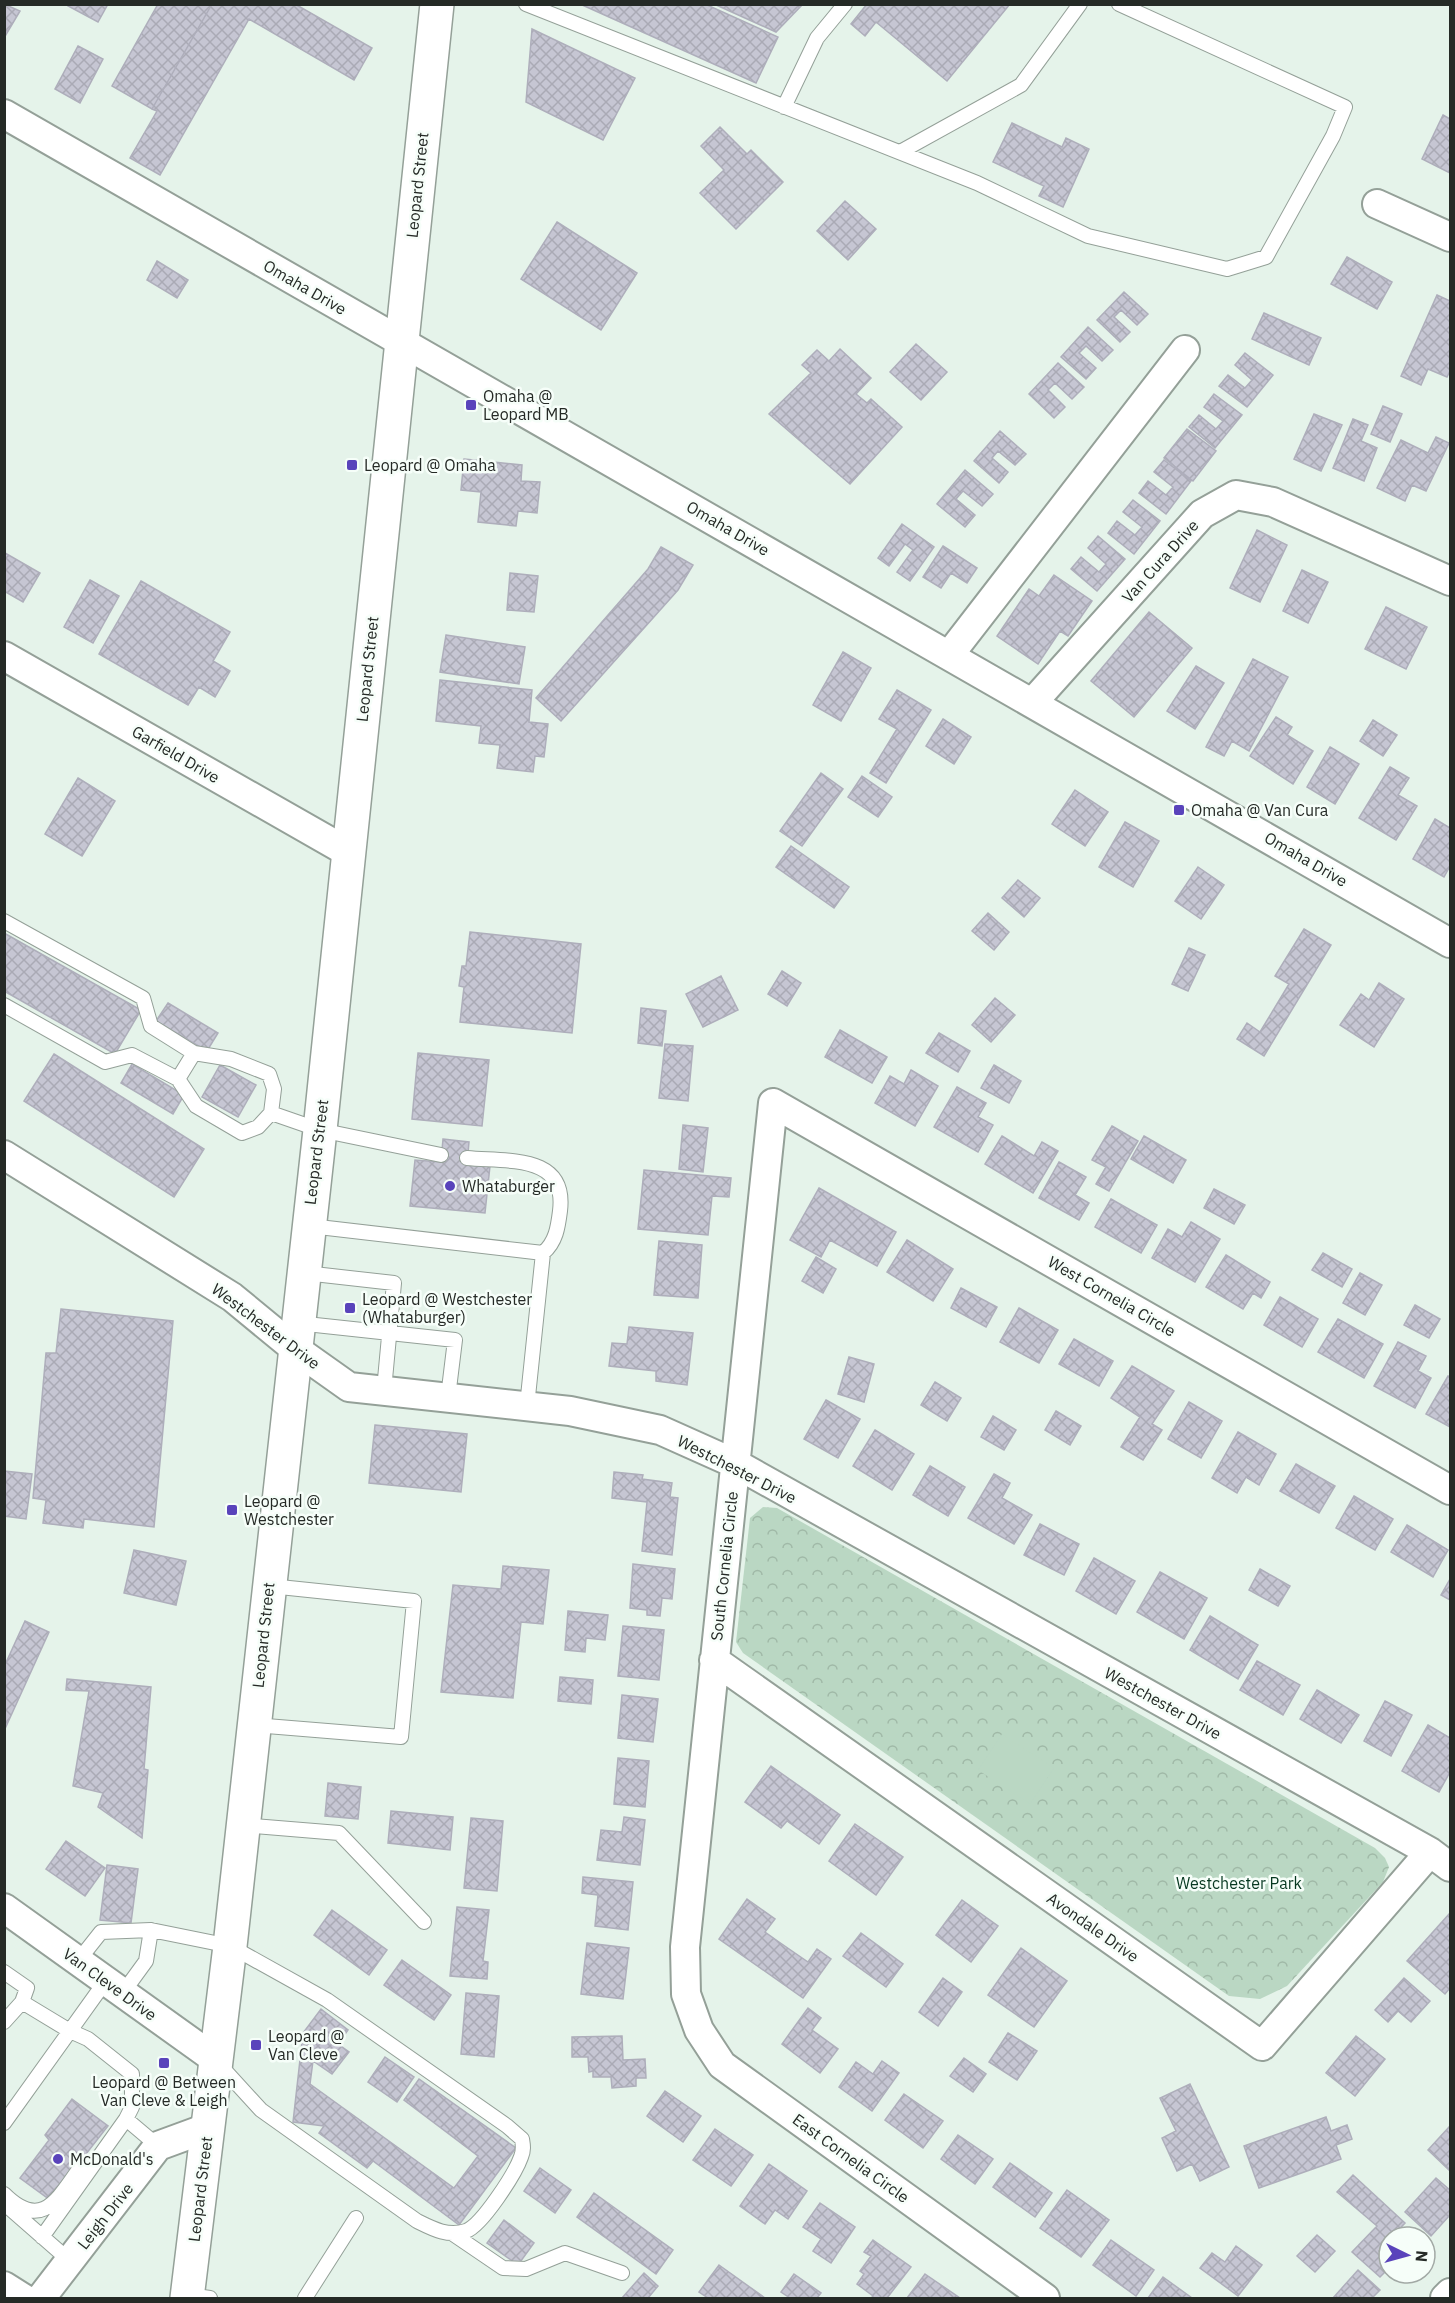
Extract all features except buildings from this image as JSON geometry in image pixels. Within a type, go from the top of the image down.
[{"type":"main road","name":"Leopard Street","points":[[195,2297],[207,2128],[230,1946],[302,1272],[320,1130],[400,342],[437,4]]},
{"type":"street","name":"Omaha Drive","points":[[4,114],[400,342],[1034,701],[1450,943]]},
{"type":"street","points":[[1377,204],[1450,237]]},
{"type":"street","points":[[950,654],[1185,350]]},
{"type":"street","name":"Van Cura Drive","points":[[1034,701],[1202,514],[1236,495],[1273,502],[1450,580]]},
{"type":"street","name":"Garfield Drive","points":[[4,656],[348,852]]},
{"type":"street","name":"South Cornelia Circle","points":[[686,1994],[685,1947],[774,1103]]},
{"type":"street","name":"West Cornelia Circle","points":[[774,1103],[1450,1490]]},
{"type":"street","name":"Westchester Drive","points":[[4,1155],[296,1336],[349,1387],[570,1411],[660,1430],[736,1464],[1440,1860]]},
{"type":"street","name":"Avondale Drive","points":[[714,1659],[1262,2046],[1440,1860]]},
{"type":"street","name":"Van Cleve Drive","points":[[4,1908],[215,2059]]},
{"type":"street","name":"East Cornelia Circle","points":[[686,1994],[699,2030],[722,2065],[1045,2298]]},
{"type":"street","points":[[158,2146],[207,2128]]},
{"type":"street","name":"Leigh Drive","points":[[41,2298],[158,2146]]},
{"type":"street","points":[[4,2286],[22,2298]]},
{"type":"street","points":[[1445,2298],[1450,2292]]},
{"type":"lane","points":[[526,4],[977,183],[1088,236],[1227,269],[1266,257],[1333,136],[1345,107],[1119,4]]},
{"type":"lane","points":[[784,106],[817,38],[845,4]]},
{"type":"lane","points":[[900,152],[1022,85],[1080,4]]},
{"type":"lane","points":[[4,921],[143,998],[151,1026],[194,1053],[231,1059],[269,1074],[274,1089],[271,1113],[258,1127],[242,1133],[196,1106],[178,1079],[132,1055],[105,1062],[4,1005]]},
{"type":"lane","points":[[178,1079],[194,1053]]},
{"type":"lane","points":[[271,1113],[320,1130],[441,1155]]},
{"type":"lane","points":[[468,1158],[543,1167],[553,1174],[560,1187],[559,1226],[551,1245],[543,1253],[527,1406]]},
{"type":"lane","points":[[308,1226],[543,1253]]},
{"type":"lane","points":[[302,1272],[394,1283],[384,1390]]},
{"type":"lane","points":[[296,1336],[389,1334],[455,1340],[448,1397]]},
{"type":"lane","points":[[254,1725],[401,1737],[414,1601],[268,1586]]},
{"type":"lane","points":[[243,1825],[339,1833],[424,1922]]},
{"type":"lane","points":[[4,2123],[70,2031],[113,1988],[146,1960],[151,1930]]},
{"type":"lane","points":[[78,1961],[101,1932],[151,1930],[230,1946],[327,2000],[507,2126],[522,2139],[522,2156],[509,2181],[475,2226],[453,2234]]},
{"type":"lane","points":[[4,1972],[27,1988],[22,2002],[4,2022]]},
{"type":"lane","points":[[22,2002],[70,2031],[88,2039],[132,2074],[132,2108],[42,2237]]},
{"type":"lane","points":[[215,2059],[261,2110],[417,2221],[440,2232],[453,2234],[502,2268],[526,2269],[565,2253],[622,2273]]},
{"type":"lane","points":[[124,2122],[158,2146]]},
{"type":"lane","points":[[4,2194],[26,2210],[50,2208],[112,2128],[124,2122]]},
{"type":"lane","points":[[4,2204],[70,2260]]},
{"type":"lane","points":[[305,2298],[356,2218]]},
{"type":"green space","name":"Westchester Park","points":[[763,1507],[777,1508],[1375,1848],[1385,1858],[1389,1867],[1383,1882],[1287,1986],[1260,1999],[1229,1996],[743,1653],[736,1642],[750,1518]]},
{"type":"green space","points":[[1002,1734],[1054,1768],[1030,1804],[978,1770]]},
{"type":"place","name":"Omaha @ Leopard MB","points":[[471,405]]},
{"type":"place","name":"Leopard @ Omaha","points":[[352,465]]},
{"type":"place","name":"Omaha @ Van Cura","points":[[1179,810]]},
{"type":"place","name":"Whataburger","points":[[450,1186]]},
{"type":"place","name":"Leopard @ Westchester (Whataburger)","points":[[350,1308]]},
{"type":"place","name":"Leopard @ Westchester","points":[[232,1510]]},
{"type":"place","name":"Leopard @ Van Cleve","points":[[256,2045]]},
{"type":"place","name":"Leopard @ Between Van Cleve & Leigh","points":[[164,2063]]},
{"type":"place","name":"McDonald's","points":[[58,2159]]}]
